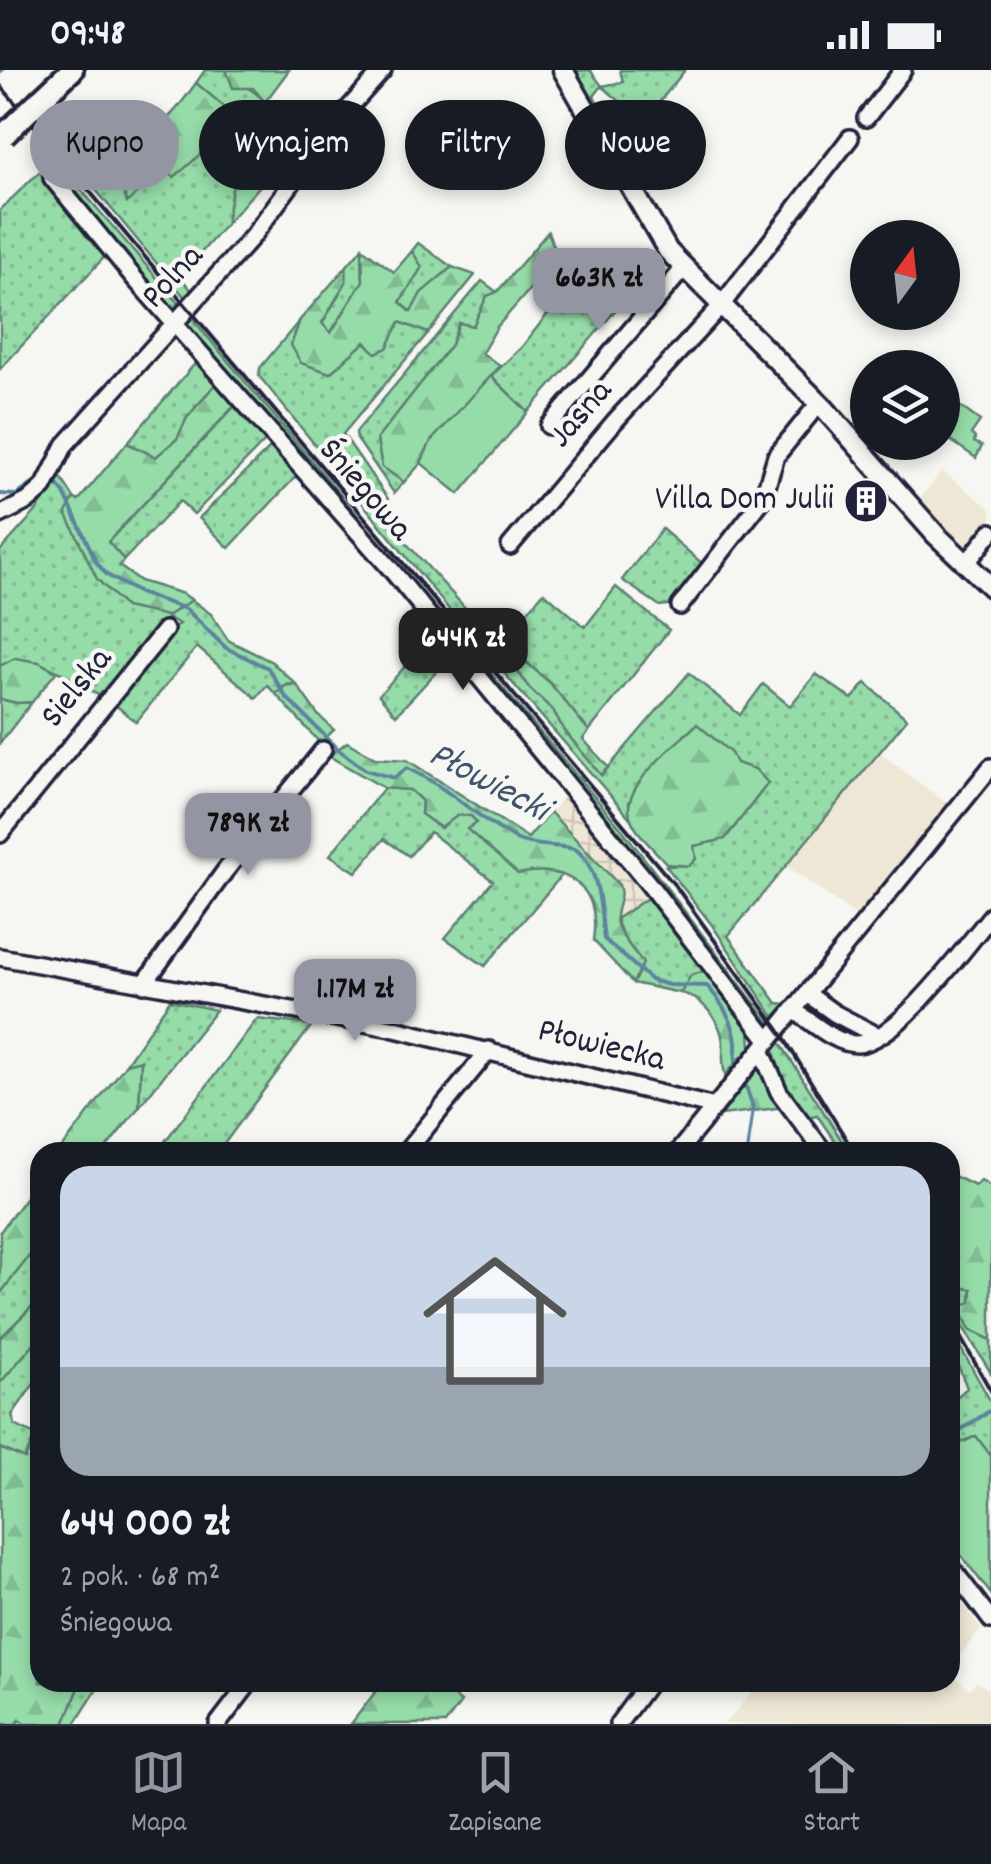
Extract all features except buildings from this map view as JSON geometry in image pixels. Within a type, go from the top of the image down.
[{"type":"main road","points":[[2,137],[72,70]]},
{"type":"street","name":"Polna","points":[[0,515],[28,502],[44,487],[66,445],[87,418],[253,236],[339,119],[383,70]]},
{"type":"street","points":[[562,70],[650,226],[683,269],[819,403],[991,587]]},
{"type":"street","points":[[866,118],[902,70]]},
{"type":"street","name":"Jasna","points":[[510,546],[615,420],[720,307],[850,138]]},
{"type":"street","name":"Śniegowa","points":[[62,190],[390,568],[648,882],[761,1050],[779,1092],[816,1142]]},
{"type":"street","points":[[549,426],[683,269]]},
{"type":"street","points":[[680,606],[763,499],[776,456],[819,403]]},
{"type":"street","points":[[966,564],[991,532]]},
{"type":"street","name":"Sielska","points":[[0,834],[165,630]]},
{"type":"street","points":[[144,984],[283,796],[323,750]]},
{"type":"street","points":[[686,1142],[991,767]]},
{"type":"street","points":[[795,1011],[842,1041],[859,1044],[889,1030],[910,1012],[991,916]]},
{"type":"street","name":"Płowiecka","points":[[0,957],[377,1025],[716,1107]]},
{"type":"street","points":[[808,995],[876,1035]]},
{"type":"street","points":[[414,1142],[489,1050]]},
{"type":"street","points":[[960,1579],[991,1620]]},
{"type":"street","points":[[218,1724],[242,1692]]},
{"type":"street","points":[[618,1724],[642,1692]]},
{"type":"shaded area","points":[[942,471],[991,509],[991,522],[967,552],[918,501]]},
{"type":"shaded area","points":[[881,754],[948,804],[857,916],[786,866]]},
{"type":"shaded area","points":[[567,794],[649,897],[616,919],[623,896],[619,885],[550,812]]},
{"type":"shaded area","points":[[960,1601],[981,1629],[960,1655]]},
{"type":"shaded area","points":[[960,1681],[970,1689],[977,1681],[991,1692],[991,1724],[725,1724],[752,1692],[960,1692]]},
{"type":"green space","points":[[205,70],[226,70],[263,100],[216,100],[196,83]]},
{"type":"green space","points":[[226,70],[289,70],[266,100],[253,88],[233,88]]},
{"type":"green space","points":[[590,70],[602,86],[594,96],[596,100],[592,100],[575,71]]},
{"type":"green space","points":[[620,70],[685,70],[661,100],[619,100],[602,86],[623,82]]},
{"type":"green space","points":[[196,83],[216,100],[199,100],[199,155],[179,173],[179,105]]},
{"type":"green space","points":[[199,146],[199,190],[232,190],[226,224],[180,277],[194,293],[187,300],[96,190],[179,190],[179,158]]},
{"type":"green space","points":[[30,181],[30,190],[55,190],[109,252],[0,369],[0,210]]},
{"type":"green space","points":[[70,190],[81,190],[182,307],[177,312],[169,311]]},
{"type":"green space","points":[[124,190],[140,190],[127,203]]},
{"type":"green space","points":[[232,190],[256,190],[226,224]]},
{"type":"green space","points":[[548,232],[558,257],[497,327],[482,353],[500,366],[432,441],[421,463],[404,482],[382,467],[377,439],[451,345],[459,323],[473,326],[487,296],[497,292]]},
{"type":"green space","points":[[418,243],[452,267],[422,293],[412,312],[400,302],[421,268],[412,251]]},
{"type":"green space","points":[[362,248],[363,281],[330,334],[322,324],[346,282],[346,267]]},
{"type":"green space","points":[[362,248],[394,272],[412,251],[422,267],[400,302],[411,312],[421,293],[452,267],[475,275],[428,333],[400,322],[387,348],[376,353],[365,342],[330,373],[301,363],[291,345],[300,320],[346,267],[346,282],[322,323],[331,333],[363,281]]},
{"type":"green space","points":[[611,259],[639,283],[528,412],[491,376],[521,348],[565,292],[579,297]]},
{"type":"green space","points":[[482,281],[497,292],[487,297],[473,327],[459,323],[451,345],[377,439],[382,467],[404,482],[394,493],[356,432]]},
{"type":"green space","points":[[190,316],[625,833],[769,1022],[762,1026],[315,472],[190,332]]},
{"type":"green space","points":[[300,320],[291,345],[330,373],[366,341],[400,322],[428,333],[343,434],[388,499],[378,512],[499,645],[544,592],[585,627],[616,587],[669,630],[589,731],[549,682],[514,651],[530,689],[553,710],[564,730],[602,775],[689,673],[740,715],[763,684],[790,706],[816,674],[852,699],[866,683],[907,719],[728,936],[777,1003],[787,1004],[774,1017],[712,925],[666,866],[689,865],[693,846],[725,839],[768,783],[755,769],[736,763],[629,801],[630,818],[456,618],[259,376],[260,368]]},
{"type":"green space","points":[[198,360],[218,381],[187,418],[177,439],[156,457],[127,443]]},
{"type":"green space","points":[[491,376],[528,412],[459,494],[421,463],[431,441]]},
{"type":"green space","points":[[218,381],[225,386],[234,406],[108,542],[124,560],[119,566],[140,581],[192,600],[167,616],[125,607],[97,579],[66,513],[74,498],[78,501],[127,443],[156,457],[177,439],[187,418]]},
{"type":"green space","points":[[225,386],[267,439],[194,514],[180,501],[124,560],[108,542],[234,407]]},
{"type":"green space","points":[[960,408],[980,421],[971,434],[974,442],[982,446],[976,458],[960,447]]},
{"type":"green space","points":[[275,443],[300,472],[229,548],[199,518]]},
{"type":"green space","points":[[58,473],[74,498],[67,513],[167,616],[192,600],[211,614],[228,640],[272,662],[296,684],[286,685],[276,694],[267,685],[256,698],[197,647],[136,722],[113,703],[170,629],[179,624],[167,617],[167,622],[103,698],[40,664],[26,661],[0,666],[0,551],[38,509]]},
{"type":"green space","points":[[662,529],[705,566],[674,604],[660,606],[622,580]]},
{"type":"green space","points":[[434,635],[452,655],[396,715],[379,695]]},
{"type":"green space","points":[[513,651],[549,682],[589,731],[583,739],[608,767],[601,775],[564,730],[553,710],[530,689],[507,656]]},
{"type":"green space","points":[[15,658],[39,662],[56,672],[32,702],[0,699],[0,666]]},
{"type":"green space","points":[[296,684],[334,730],[320,743],[276,694],[286,685]]},
{"type":"green space","points":[[0,699],[32,702],[0,743]]},
{"type":"green space","points":[[697,724],[731,753],[736,763],[755,769],[768,783],[725,839],[694,846],[696,859],[689,866],[667,864],[638,831],[629,807],[641,780]]},
{"type":"green space","points":[[347,742],[375,758],[407,760],[528,838],[550,812],[619,885],[617,924],[643,963],[633,983],[593,940],[592,906],[577,883],[552,873],[518,874],[467,829],[477,822],[471,816],[458,815],[441,828],[421,814],[422,801],[410,790],[384,788],[329,756]]},
{"type":"green space","points":[[384,788],[410,790],[422,801],[421,814],[440,828],[458,815],[471,816],[477,822],[468,829],[489,844],[562,875],[485,966],[445,938],[493,881],[430,832],[409,856],[384,839],[356,872],[330,855]]},
{"type":"green space","points":[[649,897],[710,970],[691,975],[681,993],[633,983],[643,963],[623,937],[616,919]]},
{"type":"green space","points":[[710,970],[750,1032],[751,1047],[725,1075],[719,1026],[703,1005],[681,993],[691,975]]},
{"type":"green space","points":[[170,1000],[216,1010],[139,1107],[141,1061],[126,1064]]},
{"type":"green space","points":[[257,1019],[312,1025],[225,1142],[165,1142]]},
{"type":"green space","points":[[779,1041],[843,1142],[835,1142],[817,1115],[802,1114],[779,1070],[773,1047]]},
{"type":"green space","points":[[762,1059],[785,1107],[722,1115]]},
{"type":"green space","points":[[141,1060],[139,1107],[111,1142],[67,1142],[126,1064]]},
{"type":"green space","points":[[960,1179],[975,1186],[981,1181],[991,1187],[991,1340],[970,1330],[960,1309],[971,1302],[972,1289],[960,1287]]},
{"type":"green space","points":[[30,1192],[30,1255],[0,1294],[0,1232]]},
{"type":"green space","points":[[30,1255],[30,1309],[0,1338],[0,1294]]},
{"type":"green space","points":[[960,1287],[972,1289],[971,1303],[960,1307]]},
{"type":"green space","points":[[960,1307],[970,1329],[991,1340],[991,1373],[960,1322]]},
{"type":"green space","points":[[30,1309],[30,1348],[0,1383],[0,1338]]},
{"type":"green space","points":[[960,1347],[991,1402],[991,1456],[976,1436],[960,1443],[960,1394],[967,1388],[960,1370]]},
{"type":"green space","points":[[30,1348],[30,1389],[12,1415],[15,1425],[30,1432],[25,1459],[0,1448],[0,1383]]},
{"type":"green space","points":[[976,1436],[991,1456],[991,1594],[960,1554],[960,1443]]},
{"type":"green space","points":[[0,1448],[25,1459],[30,1448],[30,1692],[77,1692],[64,1724],[24,1724],[20,1719],[17,1724],[0,1724]]},
{"type":"green space","points":[[77,1692],[95,1692],[75,1724],[64,1724]]},
{"type":"green space","points":[[375,1692],[448,1692],[461,1702],[445,1724],[351,1724]]},
{"type":"waterway","name":"Płowiecki","points":[[0,494],[17,495],[40,479]]},
{"type":"waterway","name":"Płowiecki","points":[[54,481],[107,575],[139,593],[186,609],[226,648],[268,668],[286,697],[339,750],[366,770],[394,778],[407,768],[518,840],[578,851],[595,881],[604,939],[651,980],[669,985],[707,986],[733,1028],[738,1067]]},
{"type":"waterway","name":"Płowiecki","points":[[744,1080],[753,1108],[748,1142]]},
{"type":"waterway","name":"Płowiecki","points":[[960,1430],[991,1410]]},
{"type":"railway","points":[[0,85],[677,888],[779,1030],[848,1142]]},
{"type":"railway","points":[[960,1337],[991,1391]]},
{"type":"place","name":"Villa Dom Julii","points":[[866,501]]}]
